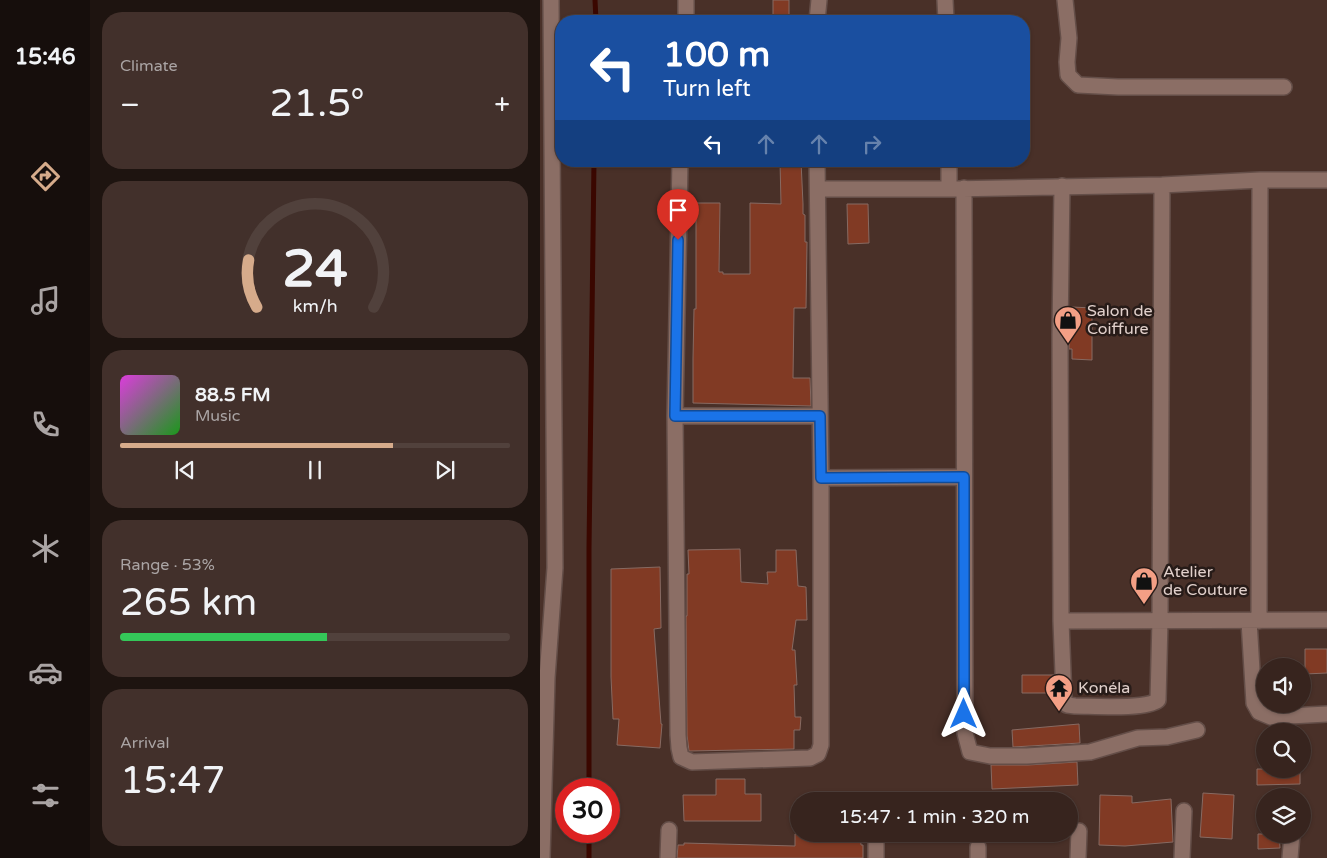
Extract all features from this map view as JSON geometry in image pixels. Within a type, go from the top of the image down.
[{"type":"street","points":[[541,849],[548,678],[555,568],[551,0]]},
{"type":"street","points":[[686,0],[686,15]]},
{"type":"street","points":[[818,15],[819,0]]},
{"type":"street","points":[[945,0],[946,15]]},
{"type":"street","points":[[1065,0],[1069,38],[1068,75],[1078,84],[1118,87],[1284,87]]},
{"type":"street","points":[[680,167],[675,416],[678,748],[682,757],[692,762],[810,758],[818,754],[821,745],[821,478],[817,167]]},
{"type":"street","points":[[951,167],[956,188],[964,477],[964,733],[970,752],[990,756],[1028,756],[1090,752],[1138,738],[1167,737],[1197,730]]},
{"type":"street","points":[[818,189],[1162,185],[1260,180],[1327,180]]},
{"type":"street","points":[[1260,180],[1254,703],[1259,712],[1271,717],[1327,714]]},
{"type":"street","points":[[1062,186],[1060,334],[1061,621],[1064,700],[1067,705],[1075,706],[1138,706],[1154,703],[1158,700],[1162,185]]},
{"type":"street","points":[[675,416],[820,416]]},
{"type":"street","points":[[821,478],[964,477]]},
{"type":"street","points":[[1061,621],[1327,620]]},
{"type":"street","points":[[1182,858],[1184,812]]},
{"type":"street","points":[[668,858],[669,830]]},
{"type":"street","points":[[1078,858],[1079,831]]},
{"type":"street","points":[[876,842],[876,858]]},
{"type":"street","points":[[1290,858],[1291,843]]},
{"type":"building","points":[[773,0],[789,0],[789,15],[773,15]]},
{"type":"building","points":[[780,167],[801,167],[805,242],[807,242],[806,308],[794,308],[793,378],[810,378],[811,406],[693,403],[694,309],[696,309],[696,203],[720,203],[719,272],[723,272],[723,274],[750,274],[750,203],[781,204]]},
{"type":"building","points":[[847,204],[868,204],[869,243],[848,244]]},
{"type":"building","points":[[1072,307],[1092,308],[1092,360],[1072,359],[1072,349],[1069,349],[1069,334],[1072,334]]},
{"type":"building","points":[[740,549],[741,582],[768,584],[767,572],[776,572],[776,550],[796,550],[798,586],[806,587],[807,620],[796,620],[792,650],[795,650],[797,685],[794,685],[795,717],[801,717],[800,730],[794,730],[794,749],[689,751],[687,735],[686,616],[687,574],[689,574],[688,550]]},
{"type":"building","points":[[660,567],[661,628],[654,629],[662,724],[660,748],[617,745],[619,719],[613,719],[611,677],[611,569]]},
{"type":"building","points":[[1305,649],[1327,649],[1327,673],[1311,674],[1311,658],[1305,658]]},
{"type":"building","points":[[1022,675],[1054,675],[1054,693],[1022,693]]},
{"type":"building","points":[[1079,724],[1080,743],[1013,747],[1012,730]]},
{"type":"building","points":[[1077,762],[1078,785],[992,789],[991,765]]},
{"type":"building","points":[[1257,778],[1300,778],[1300,784],[1257,785]]},
{"type":"building","points":[[716,779],[745,779],[745,794],[761,794],[761,821],[684,821],[683,795],[716,795]]},
{"type":"building","points":[[1203,793],[1234,795],[1232,839],[1200,837]]},
{"type":"building","points":[[1100,795],[1132,796],[1132,803],[1171,799],[1173,842],[1125,846],[1099,845]]},
{"type":"building","points":[[795,842],[861,842],[861,845],[863,845],[863,858],[677,858],[678,845],[684,845],[684,843],[795,846]]},
{"type":"building","points":[[1258,843],[1280,843],[1280,848],[1258,849]]},
{"type":"waterway","points":[[595,0],[596,15]]},
{"type":"waterway","points":[[589,778],[589,548],[594,167]]},
{"type":"waterway","points":[[589,843],[589,858]]},
{"type":"place","name":"Salon de Coiffure","points":[[1068,344]]},
{"type":"place","name":"Atelier de Couture","points":[[1144,605]]},
{"type":"place","name":"Konéla","points":[[1059,712]]},
{"type":"route","points":[[678,240],[675,416],[820,416],[821,478],[964,477],[964,714]]}]
